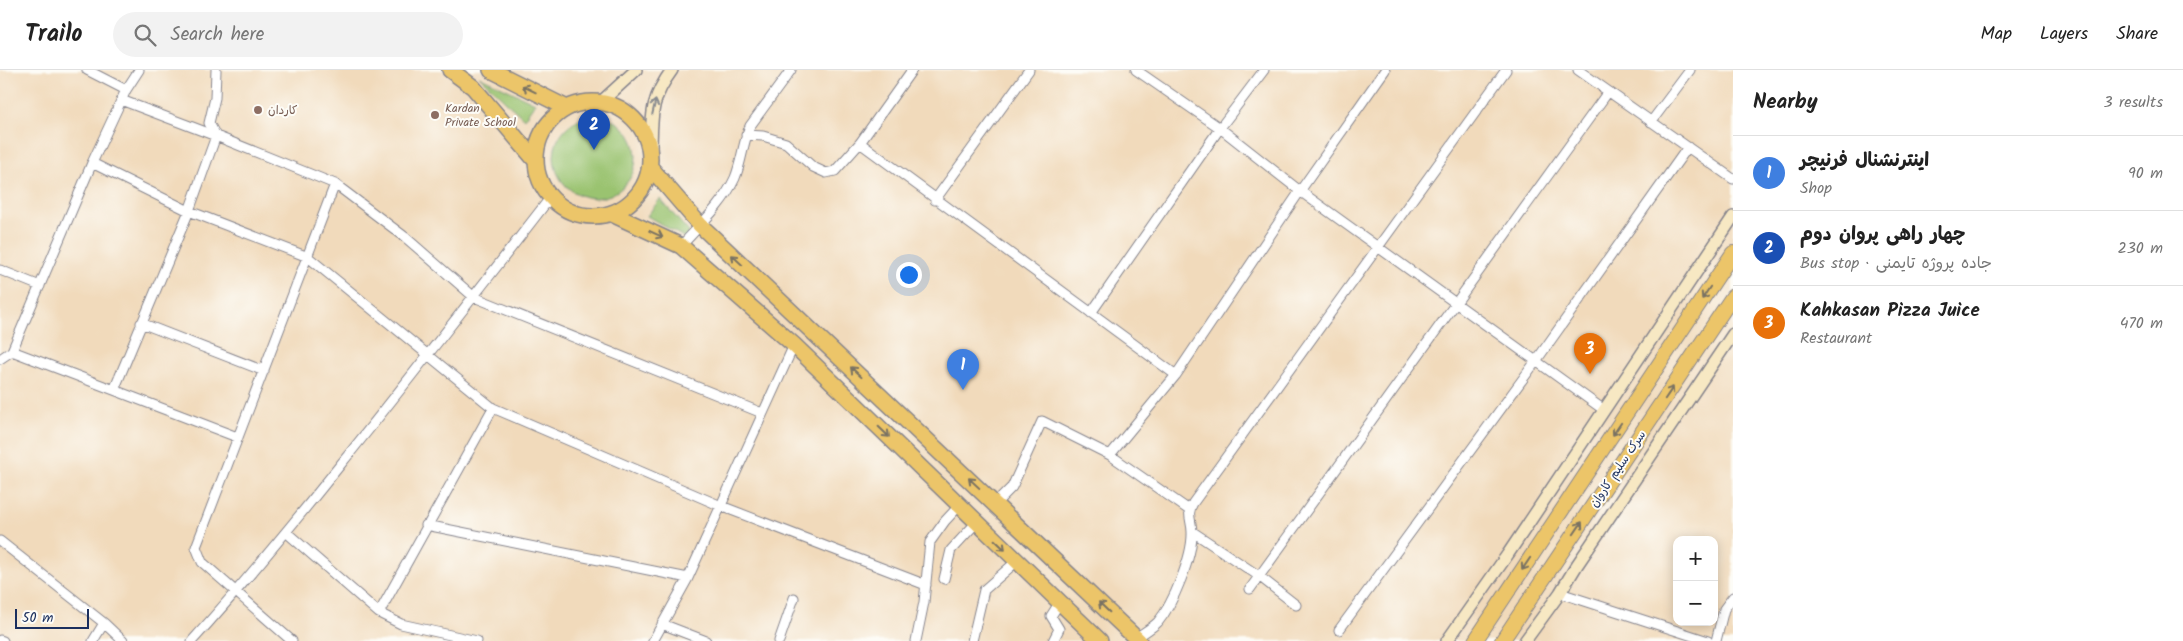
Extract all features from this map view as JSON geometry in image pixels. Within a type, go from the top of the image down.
[{"type":"highway","points":[[450,70],[473,87],[535,160]]},
{"type":"highway","points":[[491,70],[567,108]]},
{"type":"highway","points":[[583,102],[601,102],[624,110],[642,127],[651,150],[651,168],[644,188],[640,193],[630,204],[612,214],[590,217],[568,211],[550,198],[539,180],[535,160],[539,139],[550,120],[567,108],[583,102]]},
{"type":"highway","points":[[651,168],[700,225],[1138,639]]},
{"type":"highway","points":[[612,214],[681,246],[794,345],[1100,641]]},
{"type":"main road","points":[[1475,641],[1733,253]]},
{"type":"main road","name":"سرک سلیم کاروان","points":[[1502,641],[1733,296]]},
{"type":"street","points":[[86,70],[126,90]]},
{"type":"street","points":[[0,359],[12,351],[92,163],[126,90],[139,70]]},
{"type":"street","points":[[114,390],[189,211],[216,136],[209,123],[215,98],[216,70]]},
{"type":"street","points":[[601,102],[636,70]]},
{"type":"street","points":[[651,150],[652,112],[659,89],[672,70]]},
{"type":"street","points":[[681,246],[725,196],[735,179],[750,126],[791,70]]},
{"type":"street","points":[[746,135],[763,136],[786,143],[813,167],[826,173],[835,171],[860,143],[912,70]]},
{"type":"street","points":[[935,200],[1029,70]]},
{"type":"street","points":[[1136,70],[1220,128],[1300,191],[1604,410]]},
{"type":"street","points":[[1091,313],[1220,128],[1264,70]]},
{"type":"street","points":[[1110,455],[1176,375],[1300,191],[1385,70]]},
{"type":"street","points":[[1138,639],[1157,623],[1184,572],[1192,532],[1189,510],[1506,70]]},
{"type":"street","points":[[1578,70],[1733,178]]},
{"type":"street","points":[[1651,122],[1690,70]]},
{"type":"street","points":[[1250,588],[1457,304],[1608,92]]},
{"type":"street","points":[[122,100],[336,184],[405,237],[474,297],[762,413]]},
{"type":"street","points":[[860,143],[935,200],[1176,375]]},
{"type":"street","points":[[1339,630],[1536,361],[1688,147]]},
{"type":"street","points":[[92,163],[189,211],[308,257],[494,408],[721,506],[926,585]]},
{"type":"street","points":[[292,641],[202,562],[196,547],[336,184]]},
{"type":"street","points":[[192,641],[237,593],[429,355],[550,198]]},
{"type":"street","points":[[1448,641],[1733,217]]},
{"type":"street","points":[[0,270],[40,286]]},
{"type":"street","points":[[141,324],[264,371]]},
{"type":"street","points":[[1525,641],[1560,593],[1733,334]]},
{"type":"street","points":[[653,641],[688,578],[794,345]]},
{"type":"street","points":[[12,351],[238,437]]},
{"type":"street","points":[[379,612],[426,525],[494,408]]},
{"type":"street","points":[[996,503],[1012,487],[1042,422],[1110,455],[1189,510]]},
{"type":"street","points":[[916,641],[926,585],[930,542],[945,521],[960,505]]},
{"type":"street","points":[[944,579],[951,550],[976,522]]},
{"type":"street","points":[[426,525],[688,578]]},
{"type":"street","points":[[286,532],[379,612],[401,624],[477,641]]},
{"type":"street","points":[[1192,532],[1259,576],[1296,605]]},
{"type":"street","points":[[0,541],[104,623],[123,641]]},
{"type":"street","points":[[972,641],[984,590],[1018,562]]},
{"type":"street","points":[[1560,593],[1708,641]]},
{"type":"street","points":[[779,641],[794,598]]},
{"type":"street","points":[[1716,641],[1724,609],[1733,598]]},
{"type":"street","points":[[1054,641],[1059,629],[1051,616],[1060,602]]},
{"type":"street","points":[[93,641],[104,623]]},
{"type":"street","points":[[662,624],[706,641]]},
{"type":"green space","points":[[479,76],[535,103],[524,119]]},
{"type":"green space","points":[[595,116],[611,119],[624,128],[633,141],[636,157],[633,173],[624,186],[611,195],[595,198],[579,195],[566,186],[557,173],[554,157],[557,141],[566,128],[579,119]]},
{"type":"green space","points":[[660,199],[689,232],[685,238],[647,216]]},
{"type":"place","name":"کاردان","points":[[258,110]]},
{"type":"place","name":"Kardan Private School","points":[[435,115]]},
{"type":"place","name":"چهار راهی پروان دوم","points":[[594,150]]},
{"type":"place","name":"Kahkasan Pizza Juice","points":[[1590,374]]},
{"type":"place","name":"اینترنشنال فرنیچر","points":[[963,390]]}]
